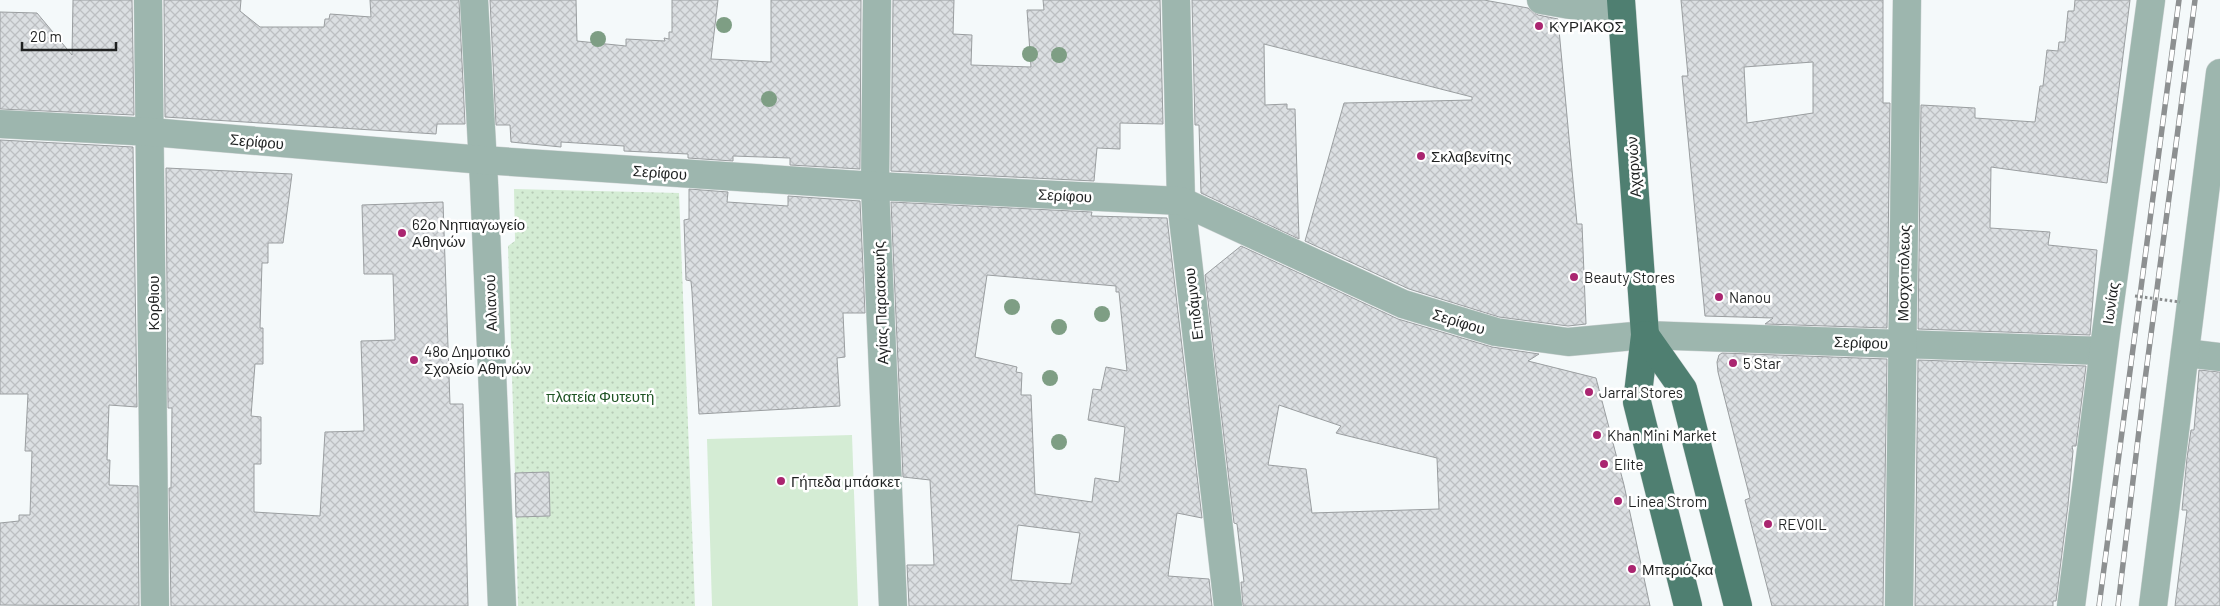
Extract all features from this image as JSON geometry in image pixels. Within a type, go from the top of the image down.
[{"type":"main road","name":"Αχαρνών","points":[[1621,7],[1645,335],[1637,402],[1688,606]]},
{"type":"main road","points":[[1645,335],[1684,389],[1738,606]]},
{"type":"street","name":"Κορθιου","points":[[148,0],[155,606]]},
{"type":"street","name":"Αιλιανού","points":[[474,0],[483,160],[502,606]]},
{"type":"street","name":"Αγίας Παρασκευής","points":[[878,0],[876,186],[893,606]]},
{"type":"street","name":"Επιδάμνου","points":[[1176,0],[1181,200],[1228,606]]},
{"type":"street","points":[[1541,0],[1621,7]]},
{"type":"street","name":"Μοσχοπόλεως","points":[[1900,606],[1907,0]]},
{"type":"street","name":"Ιωνίας","points":[[2071,606],[2103,351],[2151,0]]},
{"type":"street","points":[[2153,606],[2220,73]]},
{"type":"street","name":"Σερίφου","points":[[0,124],[151,132],[483,160],[876,186],[1181,200],[1403,304],[1496,332],[1568,342],[1645,335],[2103,351]]},
{"type":"street","points":[[2185,353],[2220,356]]},
{"type":"path","points":[[2135,296],[2180,302]]},
{"type":"green space","name":"πλατεία Φυτευτή","points":[[514,189],[679,193],[695,606],[518,606],[516,517],[550,516],[549,472],[515,473],[508,246],[515,241]]},
{"type":"green space","points":[[852,435],[858,606],[712,606],[707,439]]},
{"type":"building","points":[[73,0],[132,0],[134,115],[0,109],[0,12],[37,13],[72,55]]},
{"type":"building","points":[[164,0],[241,0],[240,11],[260,27],[324,27],[325,19],[329,19],[330,14],[371,17],[370,0],[459,0],[465,124],[437,124],[436,134],[165,117]]},
{"type":"building","points":[[490,0],[576,0],[577,41],[626,46],[626,39],[665,41],[664,38],[669,39],[669,32],[672,32],[672,0],[718,0],[711,59],[771,62],[771,0],[861,0],[860,169],[790,165],[790,158],[733,156],[733,161],[688,158],[688,154],[624,151],[624,146],[561,142],[561,147],[511,142],[510,125],[496,125]]},
{"type":"building","points":[[893,0],[954,0],[953,34],[972,35],[971,65],[1031,67],[1027,10],[1044,10],[1043,0],[1160,0],[1163,124],[1120,123],[1120,149],[1097,148],[1094,181],[891,171]]},
{"type":"building","points":[[1192,0],[1484,0],[1528,8],[1538,15],[1558,19],[1577,224],[1582,224],[1586,324],[1568,326],[1499,317],[1409,289],[1305,241],[1344,103],[1472,100],[1472,97],[1264,44],[1265,105],[1287,104],[1287,109],[1295,109],[1299,239],[1201,193],[1199,125],[1195,125]]},
{"type":"building","points":[[1681,0],[1883,0],[1883,103],[1890,103],[1887,328],[1765,324],[1773,318],[1705,316],[1682,76],[1688,76]],"holes":[[[1813,62],[1813,113],[1747,123],[1744,67]]]},
{"type":"building","points":[[2075,0],[2130,0],[2107,183],[1991,167],[1990,228],[2050,232],[2048,245],[2097,250],[2090,335],[1918,329],[1921,105],[1975,108],[1975,118],[2035,122],[2040,86],[2043,86],[2047,50],[2058,51],[2059,42],[2065,42],[2068,11],[2074,11]]},
{"type":"building","points":[[0,140],[133,147],[137,407],[109,405],[107,460],[110,460],[109,485],[138,486],[139,606],[0,605],[0,523],[19,521],[19,515],[30,515],[32,451],[25,451],[28,394],[0,394]]},
{"type":"building","points":[[166,168],[292,174],[283,243],[268,243],[268,263],[262,263],[260,328],[263,328],[263,364],[255,364],[251,416],[261,417],[261,464],[254,464],[254,512],[320,516],[325,432],[364,431],[361,341],[395,340],[393,274],[364,274],[362,205],[443,202],[450,404],[463,404],[468,606],[171,606],[169,488],[171,488],[172,408],[168,408]]},
{"type":"building","points":[[689,189],[728,192],[727,202],[788,206],[788,196],[860,201],[865,313],[843,313],[845,357],[837,358],[840,406],[699,414],[691,281],[686,280],[684,220],[689,219]]},
{"type":"building","points":[[891,202],[1092,212],[1091,216],[1167,218],[1202,518],[1177,513],[1168,576],[1209,579],[1212,606],[909,606],[907,565],[934,565],[930,480],[903,477]],"holes":[[[987,275],[1116,286],[1116,292],[1119,292],[1127,371],[1106,367],[1101,390],[1093,389],[1088,420],[1125,427],[1119,482],[1095,478],[1092,502],[1035,494],[1031,395],[1021,395],[1022,373],[1016,372],[1017,367],[975,357]],[[1018,525],[1080,533],[1071,584],[1011,580]]]},
{"type":"building","points":[[1241,246],[1398,319],[1492,347],[1539,354],[1528,361],[1596,378],[1624,485],[1650,606],[1243,606],[1241,582],[1244,582],[1237,524],[1234,523],[1205,275]],"holes":[[[1279,405],[1341,426],[1336,433],[1437,458],[1439,509],[1312,513],[1306,469],[1268,465]]]},
{"type":"building","points":[[1722,353],[1887,359],[1883,606],[1772,606],[1745,500],[1750,498],[1718,372],[1717,362],[1719,355]]},
{"type":"building","points":[[1918,360],[2086,366],[2076,446],[2072,446],[2068,505],[2056,601],[2053,601],[2053,606],[1915,606]]},
{"type":"building","points":[[2199,370],[2220,372],[2220,606],[2175,606],[2187,510],[2182,510],[2187,458],[2191,430],[2194,430]]},
{"type":"building","points":[[549,472],[550,516],[516,517],[515,473]]},
{"type":"railway","points":[[2099,606],[2179,0]]},
{"type":"railway","points":[[2118,606],[2145,380],[2195,0]]},
{"type":"place","name":"ΚΥΡΙΑΚΟΣ","points":[[1539,26]]},
{"type":"place","name":"Σκλαβενίτης","points":[[1421,156]]},
{"type":"place","name":"62ο Νηπιαγωγείο Αθηνών","points":[[402,233]]},
{"type":"place","name":"Beauty Stores","points":[[1574,277]]},
{"type":"place","name":"Nanou","points":[[1719,297]]},
{"type":"place","name":"48ο Δημοτικό Σχολείο Αθηνών","points":[[414,360]]},
{"type":"place","name":"5 Star","points":[[1733,363]]},
{"type":"place","name":"Jarral Stores","points":[[1589,392]]},
{"type":"place","name":"Khan Mini Market","points":[[1597,435]]},
{"type":"place","name":"Elite","points":[[1604,464]]},
{"type":"place","name":"Γήπεδα μπάσκετ","points":[[781,481]]},
{"type":"place","name":"Linea Strom","points":[[1618,501]]},
{"type":"place","name":"REVOIL","points":[[1768,524]]},
{"type":"place","name":"Μπεριόζκα","points":[[1632,569]]}]
